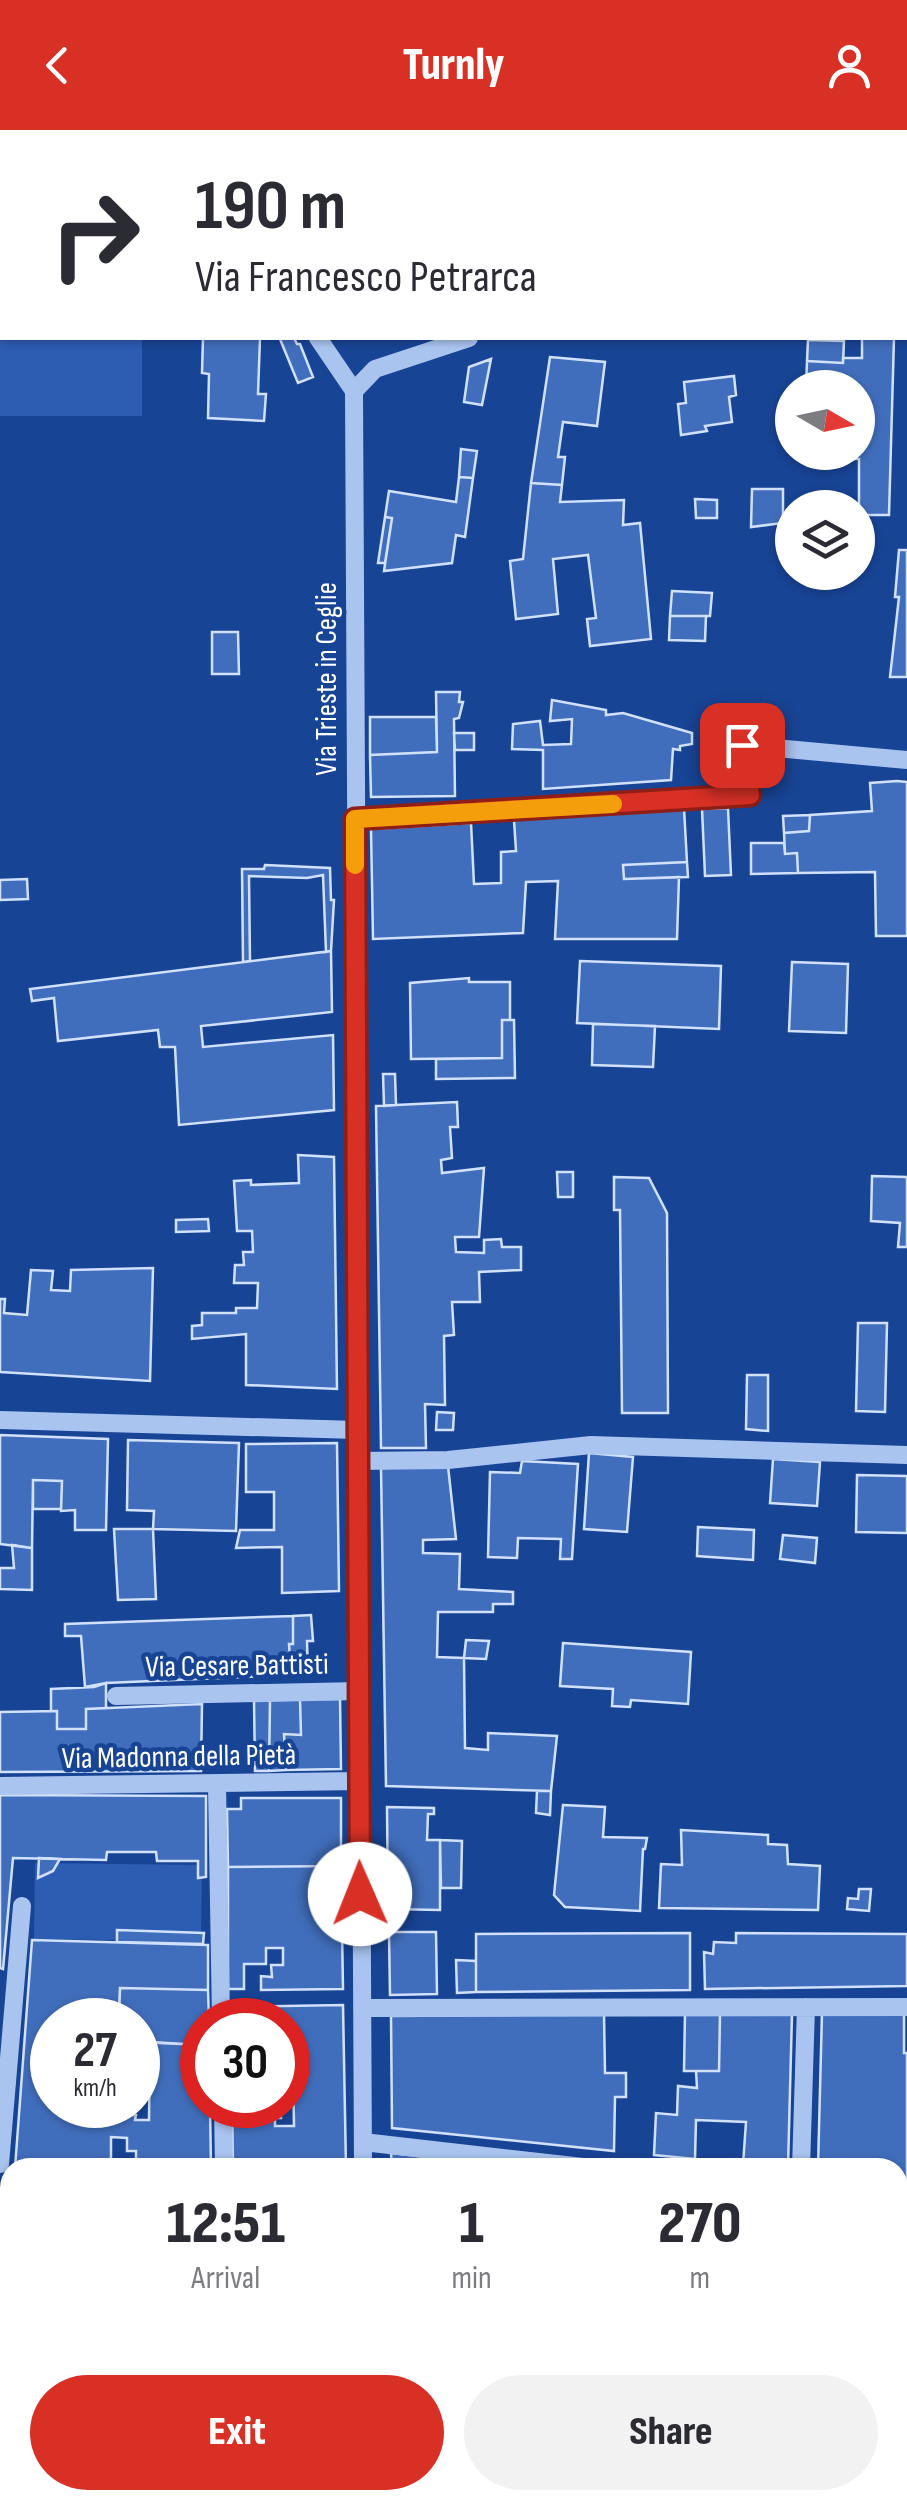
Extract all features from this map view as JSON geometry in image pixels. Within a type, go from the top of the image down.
[{"type":"street","points":[[319,340],[354,391],[375,369],[462,340]]},
{"type":"street","name":"Via Trieste in Ceglie","points":[[354,391],[363,2158]]},
{"type":"street","points":[[355,819],[750,795],[742,745],[907,760]]},
{"type":"street","points":[[0,1420],[357,1430]]},
{"type":"street","points":[[357,1461],[448,1460],[592,1445],[907,1456]]},
{"type":"street","name":"Via Cesare Battisti","points":[[116,1696],[359,1691]]},
{"type":"street","name":"Via Madonna della Pietà","points":[[0,1786],[360,1781]]},
{"type":"street","points":[[217,1785],[221,1998]]},
{"type":"street","points":[[1,2158],[22,1906]]},
{"type":"street","points":[[801,2158],[806,2007]]},
{"type":"street","points":[[362,2008],[907,2007]]},
{"type":"street","points":[[223,2128],[224,2158]]},
{"type":"street","points":[[363,2142],[504,2158]]},
{"type":"shaded area","points":[[0,340],[142,340],[142,416],[0,416]]},
{"type":"shaded area","points":[[35,1863],[202,1865],[201,1941],[34,1939]]},
{"type":"building","points":[[203,340],[260,340],[258,394],[266,394],[264,421],[208,418],[209,374],[202,373]]},
{"type":"building","points":[[280,340],[300,344],[313,377],[298,383]]},
{"type":"building","points":[[808,340],[844,341],[843,363],[807,361]]},
{"type":"building","points":[[862,340],[894,340],[889,515],[875,515],[875,490],[859,490],[859,470],[875,470],[875,370],[807,370],[807,361],[843,363],[843,358],[862,358]]},
{"type":"building","points":[[550,357],[605,362],[597,426],[563,422],[558,457],[565,457],[562,485],[531,483]]},
{"type":"building","points":[[491,359],[482,405],[464,402],[469,367]]},
{"type":"building","points":[[734,376],[736,395],[729,397],[732,422],[681,435],[678,404],[686,403],[684,382]]},
{"type":"building","points":[[461,449],[477,451],[473,478],[459,477]]},
{"type":"building","points":[[459,477],[473,478],[465,537],[456,535],[452,563],[384,571],[392,518],[385,517],[389,491],[456,502]]},
{"type":"building","points":[[531,483],[562,485],[560,502],[624,500],[623,525],[640,523],[651,639],[590,646],[587,619],[596,618],[588,555],[553,559],[558,614],[516,619],[510,561],[523,559]]},
{"type":"building","points":[[752,489],[783,489],[775,490],[775,524],[751,527]]},
{"type":"building","points":[[695,499],[717,500],[717,518],[696,518]]},
{"type":"building","points":[[385,517],[392,518],[385,563],[378,563]]},
{"type":"building","points":[[899,550],[907,550],[907,677],[890,677],[899,597],[895,597]]},
{"type":"building","points":[[672,591],[712,593],[710,616],[670,616]]},
{"type":"building","points":[[670,616],[706,616],[705,641],[669,640]]},
{"type":"building","points":[[212,632],[238,632],[239,674],[212,674]]},
{"type":"building","points":[[436,692],[460,692],[459,702],[463,702],[459,718],[454,719],[455,796],[371,797],[370,755],[437,752]]},
{"type":"building","points":[[552,700],[606,710],[606,715],[623,713],[692,733],[692,744],[673,749],[671,780],[543,789],[543,750],[512,749],[513,724],[540,721],[543,745],[571,744],[572,719],[550,721]]},
{"type":"building","points":[[370,717],[436,717],[437,752],[370,755]]},
{"type":"building","points":[[454,733],[474,733],[474,750],[455,750]]},
{"type":"building","points":[[907,782],[907,936],[876,936],[875,872],[798,873],[797,853],[785,854],[784,833],[809,831],[810,815],[872,811],[870,783]]},
{"type":"building","points":[[684,808],[687,862],[623,865],[624,879],[679,877],[677,939],[555,939],[558,881],[526,882],[523,933],[373,939],[371,829],[471,823],[474,884],[501,883],[501,852],[516,851],[514,820]]},
{"type":"building","points":[[728,808],[731,875],[705,876],[702,809]]},
{"type":"building","points":[[810,815],[809,831],[784,833],[783,816]]},
{"type":"building","points":[[751,843],[784,843],[785,854],[797,853],[798,873],[751,874]]},
{"type":"building","points":[[687,862],[688,877],[624,879],[623,865]]},
{"type":"building","points":[[265,865],[330,868],[334,900],[331,951],[326,952],[323,875],[249,876],[250,961],[243,962],[242,869],[264,869]]},
{"type":"building","points":[[27,879],[28,899],[0,900],[0,880]]},
{"type":"building","points":[[331,951],[332,1012],[201,1026],[203,1047],[333,1035],[334,1110],[179,1125],[175,1047],[160,1047],[158,1030],[58,1041],[54,998],[32,1001],[30,989]]},
{"type":"building","points":[[580,961],[721,966],[719,1029],[577,1023]]},
{"type":"building","points":[[792,962],[848,964],[846,1033],[789,1031]]},
{"type":"building","points":[[469,978],[469,982],[510,982],[510,1020],[502,1020],[502,1058],[411,1059],[410,983]]},
{"type":"building","points":[[502,1020],[514,1020],[515,1078],[436,1079],[436,1059],[502,1058]]},
{"type":"building","points":[[593,1024],[655,1026],[653,1067],[592,1065]]},
{"type":"building","points":[[383,1074],[395,1074],[396,1105],[384,1106]]},
{"type":"building","points":[[457,1102],[458,1127],[450,1127],[452,1158],[441,1160],[442,1173],[484,1168],[479,1237],[455,1237],[456,1252],[484,1253],[484,1240],[501,1239],[502,1247],[521,1247],[521,1270],[479,1272],[480,1302],[452,1302],[454,1335],[444,1336],[445,1405],[425,1404],[426,1448],[381,1448],[376,1106]]},
{"type":"building","points":[[298,1155],[334,1157],[337,1389],[246,1385],[246,1334],[192,1339],[192,1326],[202,1325],[202,1313],[236,1313],[236,1308],[257,1308],[258,1283],[234,1283],[235,1265],[244,1265],[243,1252],[253,1252],[252,1231],[237,1231],[234,1181],[251,1180],[251,1185],[299,1183]]},
{"type":"building","points":[[557,1172],[573,1172],[573,1197],[558,1197]]},
{"type":"building","points":[[872,1176],[907,1177],[907,1247],[898,1247],[900,1223],[871,1221]]},
{"type":"building","points":[[614,1177],[649,1178],[667,1213],[668,1413],[622,1413],[620,1210],[614,1210]]},
{"type":"building","points":[[208,1219],[209,1231],[176,1232],[176,1220]]},
{"type":"building","points":[[153,1268],[150,1381],[0,1372],[0,1299],[5,1299],[4,1313],[27,1315],[31,1270],[53,1271],[51,1290],[70,1291],[71,1270]]},
{"type":"building","points":[[858,1323],[887,1323],[885,1412],[856,1411]]},
{"type":"building","points":[[747,1375],[768,1375],[768,1431],[746,1429]]},
{"type":"building","points":[[437,1412],[454,1413],[453,1430],[436,1430]]},
{"type":"building","points":[[0,1435],[108,1439],[106,1530],[75,1530],[75,1510],[61,1511],[62,1481],[33,1480],[32,1548],[0,1544]]},
{"type":"building","points":[[128,1440],[239,1443],[236,1531],[153,1529],[154,1511],[127,1510]]},
{"type":"building","points":[[337,1443],[339,1591],[282,1593],[282,1547],[236,1548],[240,1530],[274,1530],[274,1492],[246,1492],[246,1444]]},
{"type":"building","points":[[589,1453],[633,1457],[627,1532],[584,1529]]},
{"type":"building","points":[[773,1459],[820,1462],[817,1506],[770,1503]]},
{"type":"building","points":[[522,1461],[578,1464],[572,1559],[560,1559],[561,1539],[518,1538],[517,1558],[488,1557],[490,1472],[520,1473]]},
{"type":"building","points":[[448,1466],[456,1539],[423,1540],[423,1553],[460,1554],[459,1589],[513,1592],[513,1604],[493,1604],[493,1612],[438,1612],[437,1657],[464,1658],[465,1748],[488,1750],[488,1733],[557,1736],[551,1791],[386,1786],[381,1468]]},
{"type":"building","points":[[857,1475],[907,1476],[907,1533],[856,1532]]},
{"type":"building","points":[[33,1480],[62,1481],[61,1509],[33,1509]]},
{"type":"building","points":[[698,1527],[754,1530],[753,1560],[697,1556]]},
{"type":"building","points":[[114,1529],[153,1529],[156,1599],[118,1600]]},
{"type":"building","points":[[783,1535],[817,1538],[815,1563],[780,1559]]},
{"type":"building","points":[[12,1545],[32,1548],[32,1590],[0,1589],[0,1568],[14,1568]]},
{"type":"building","points":[[311,1615],[313,1641],[307,1641],[308,1675],[291,1675],[289,1644],[293,1644],[293,1616]]},
{"type":"building","points":[[293,1616],[293,1644],[289,1644],[291,1675],[85,1687],[81,1636],[65,1636],[65,1624]]},
{"type":"building","points":[[466,1640],[489,1641],[486,1659],[464,1658]]},
{"type":"building","points":[[563,1643],[691,1652],[688,1704],[631,1700],[630,1707],[612,1706],[613,1689],[560,1686]]},
{"type":"building","points":[[106,1683],[106,1708],[86,1709],[86,1729],[57,1729],[57,1711],[51,1711],[51,1689]]},
{"type":"building","points":[[300,1699],[301,1735],[284,1734],[286,1770],[269,1771],[270,1700]]},
{"type":"building","points":[[300,1699],[340,1699],[341,1769],[286,1770],[284,1734],[301,1735]]},
{"type":"building","points":[[254,1700],[270,1700],[269,1771],[255,1771]]},
{"type":"building","points":[[202,1704],[201,1771],[0,1772],[0,1712],[57,1711],[57,1729],[86,1729],[86,1709]]},
{"type":"building","points":[[537,1791],[551,1791],[550,1815],[536,1813]]},
{"type":"building","points":[[0,1795],[206,1796],[206,1877],[198,1878],[198,1861],[157,1861],[156,1852],[107,1852],[106,1860],[13,1858],[3,1969],[0,1968]]},
{"type":"building","points":[[241,1798],[341,1798],[341,1866],[228,1867],[227,1809],[241,1809]]},
{"type":"building","points":[[563,1805],[605,1807],[603,1837],[647,1838],[640,1911],[565,1907],[554,1895]]},
{"type":"building","points":[[387,1807],[434,1808],[434,1814],[428,1814],[427,1840],[440,1840],[440,1910],[388,1909]]},
{"type":"building","points":[[681,1830],[768,1835],[768,1844],[787,1845],[788,1864],[820,1866],[818,1910],[659,1908],[661,1864],[682,1865]]},
{"type":"building","points":[[440,1840],[462,1841],[461,1888],[441,1888]]},
{"type":"building","points":[[39,1858],[60,1859],[53,1871],[38,1878]]},
{"type":"building","points":[[341,1866],[343,1989],[261,1990],[261,1976],[272,1977],[271,1965],[283,1965],[283,1948],[266,1948],[266,1964],[244,1964],[244,1989],[228,1989],[228,1867]]},
{"type":"building","points":[[859,1889],[871,1889],[869,1911],[847,1909],[848,1898],[858,1899]]},
{"type":"building","points":[[117,1930],[204,1933],[203,1944],[117,1942]]},
{"type":"building","points":[[389,1932],[436,1932],[437,1994],[390,1995]]},
{"type":"building","points":[[690,1933],[690,1990],[476,1992],[476,1934]]},
{"type":"building","points":[[736,1933],[907,1934],[907,1986],[705,1989],[704,1952],[713,1954],[714,1942],[736,1943]]},
{"type":"building","points":[[32,1940],[208,1945],[208,1990],[120,1988],[120,1998],[30,1998],[30,2128],[160,2128],[160,2043],[180,2044],[180,2128],[210,2128],[211,2158],[136,2158],[136,2151],[127,2151],[127,2138],[111,2137],[111,2158],[16,2158]]},
{"type":"building","points":[[456,1960],[476,1961],[476,1992],[457,1993]]},
{"type":"building","points":[[120,1988],[208,1990],[208,1998],[180,1998],[180,2044],[160,2043],[160,1998],[120,1998]]},
{"type":"building","points":[[343,2005],[346,2158],[233,2158],[232,2128],[310,2128],[310,2006]]},
{"type":"building","points":[[822,2012],[904,2012],[907,2158],[818,2158]]},
{"type":"building","points":[[685,2013],[720,2014],[719,2071],[684,2071]]},
{"type":"building","points":[[720,2013],[792,2013],[788,2158],[743,2158],[746,2122],[696,2120],[695,2158],[654,2155],[656,2113],[677,2115],[678,2086],[697,2088],[696,2071],[719,2071]]},
{"type":"building","points":[[604,2014],[605,2073],[626,2073],[626,2097],[615,2097],[614,2151],[392,2128],[391,2016]]},
{"type":"building","points":[[391,2153],[436,2158],[391,2158]]},
{"type":"slow traffic","points":[[355,865],[355,819],[613,804]]},
{"type":"route","points":[[360,1894],[355,819],[750,795],[742,745]]}]
